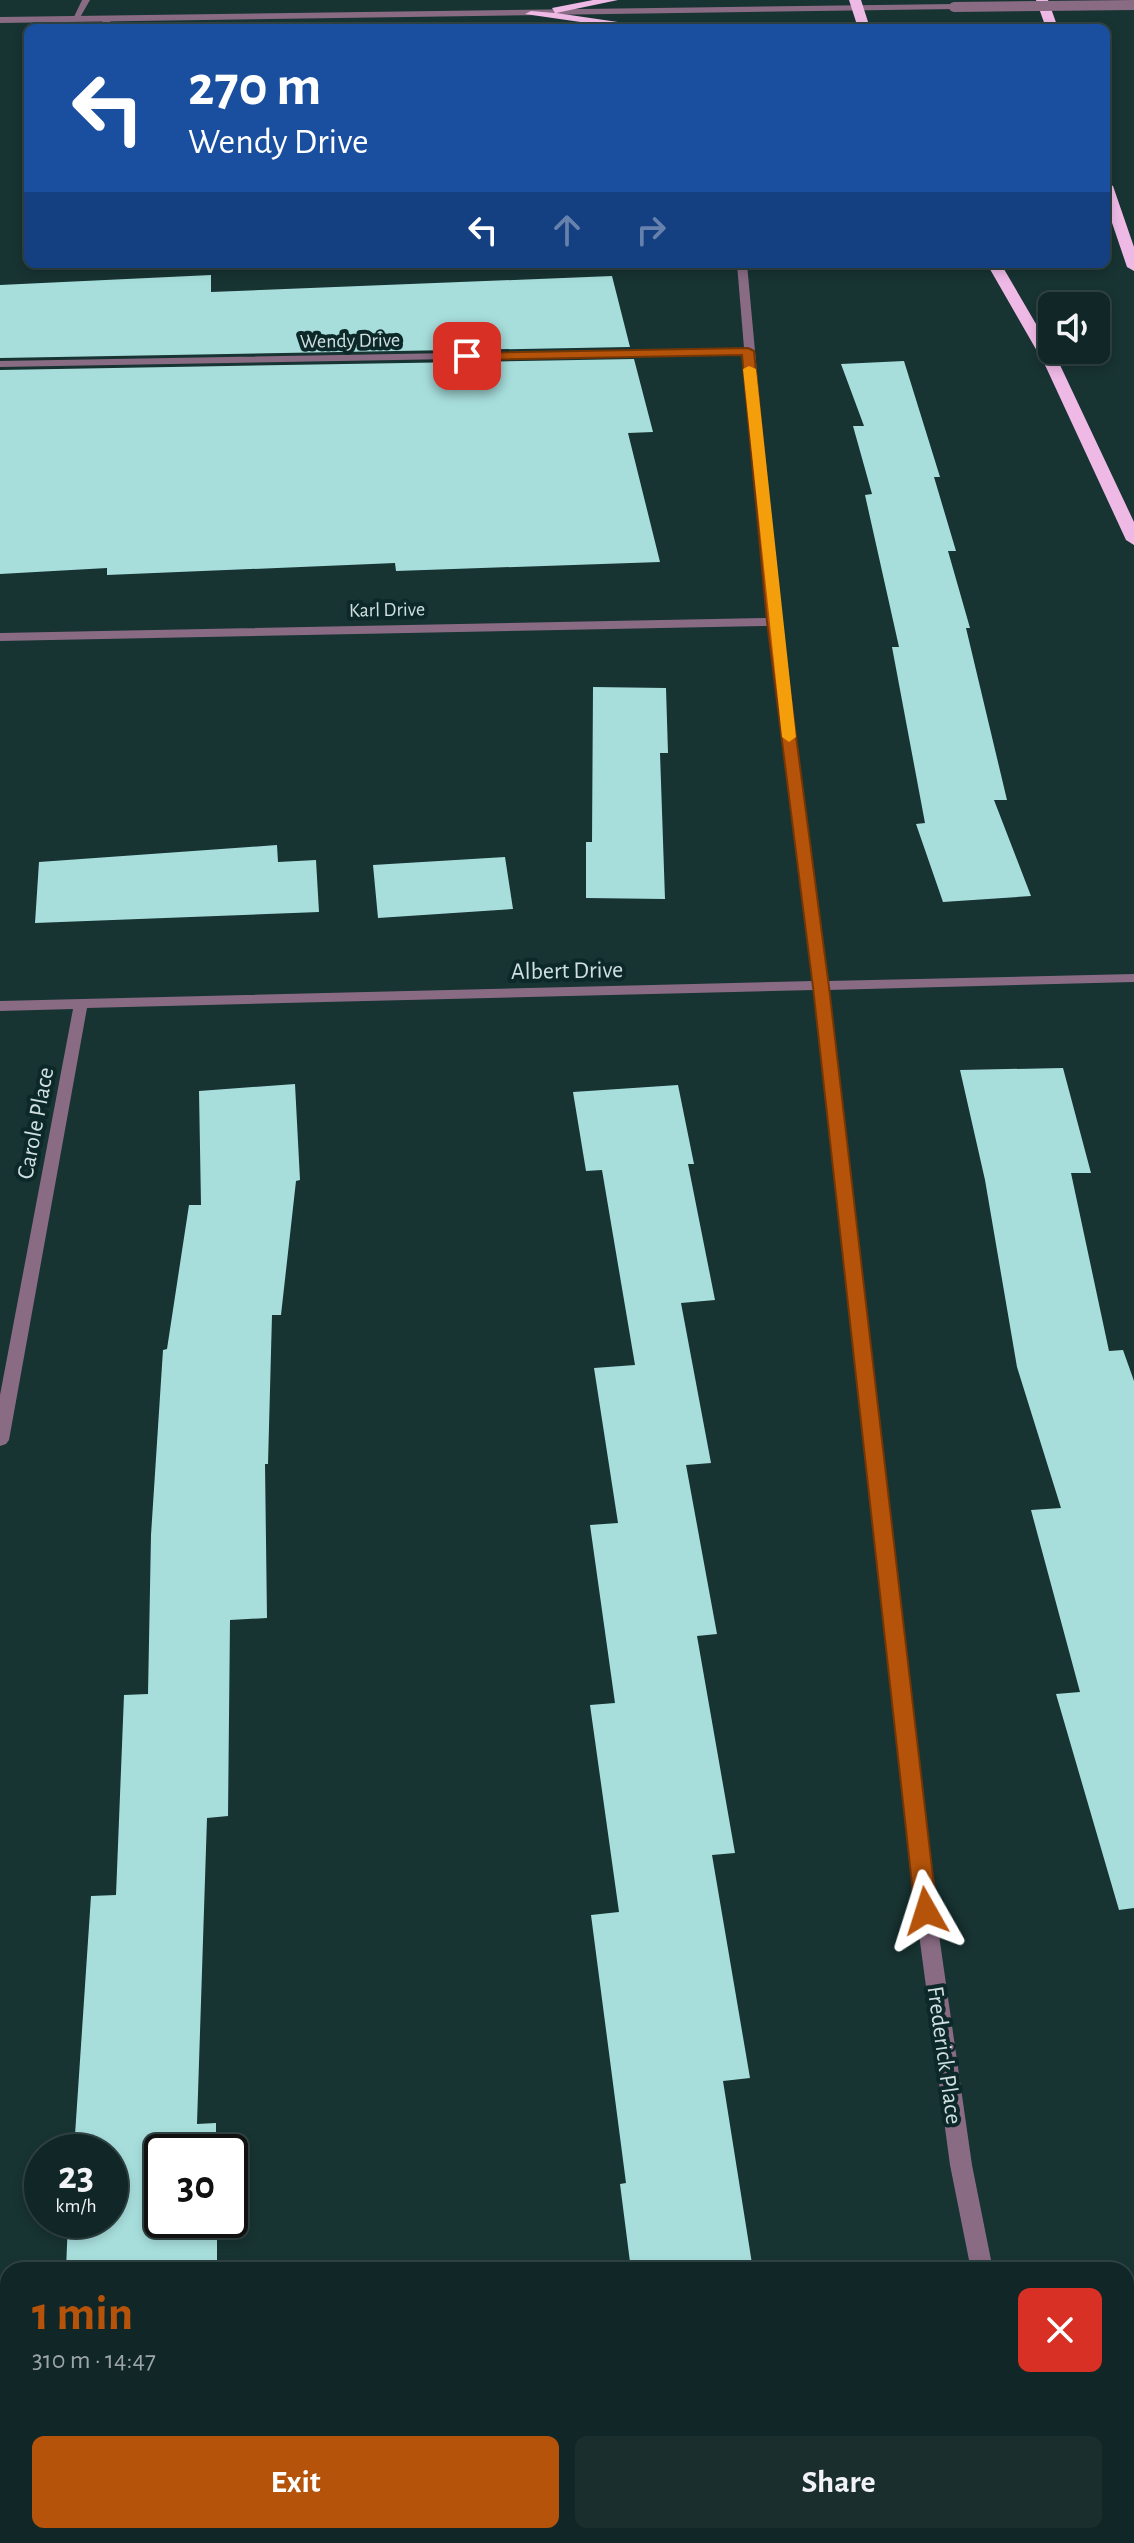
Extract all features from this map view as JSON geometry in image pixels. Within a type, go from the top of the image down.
[{"type":"highway","points":[[531,14],[612,0]]},
{"type":"highway","points":[[1042,0],[1051,24]]},
{"type":"highway","points":[[1129,0],[1134,13]]},
{"type":"highway","points":[[856,5],[863,24]]},
{"type":"highway","points":[[531,14],[618,24]]},
{"type":"highway","points":[[1110,198],[1134,267]]},
{"type":"highway","points":[[997,268],[1023,309],[1085,425],[1134,540]]},
{"type":"street","points":[[75,19],[86,0]]},
{"type":"street","points":[[0,20],[75,19],[106,24],[856,5],[1134,5]]},
{"type":"street","name":"Frederick Place","points":[[742,268],[774,622],[821,987],[930,1942],[961,2165],[980,2262]]},
{"type":"street","name":"Wendy Drive","points":[[0,364],[748,351]]},
{"type":"street","name":"Karl Drive","points":[[0,637],[774,622]]},
{"type":"street","name":"Albert Drive","points":[[0,1006],[1134,978]]},
{"type":"street","name":"Carole Place","points":[[0,1440],[81,1004]]},
{"type":"building","points":[[211,275],[211,292],[612,276],[630,347],[0,358],[0,285]]},
{"type":"building","points":[[634,359],[653,432],[628,433],[660,562],[396,571],[395,563],[107,575],[107,568],[0,574],[0,370]]},
{"type":"building","points":[[904,361],[940,477],[934,477],[956,551],[948,551],[970,628],[966,628],[1007,800],[994,800],[1031,896],[943,902],[916,824],[925,823],[892,647],[899,647],[865,495],[872,494],[853,426],[864,426],[841,364]]},
{"type":"building","points":[[593,687],[666,688],[668,753],[660,753],[665,899],[586,898],[586,842],[592,842]]},
{"type":"building","points":[[277,845],[278,862],[316,860],[319,912],[35,923],[39,862]]},
{"type":"building","points":[[505,857],[513,909],[378,918],[373,865]]},
{"type":"building","points":[[1063,1068],[1091,1173],[1071,1173],[1109,1351],[1123,1350],[1134,1381],[1134,1908],[1119,1910],[1056,1694],[1080,1692],[1031,1510],[1061,1508],[1017,1367],[985,1180],[960,1070]]},
{"type":"building","points":[[295,1084],[300,1180],[296,1181],[281,1315],[272,1315],[268,1464],[265,1464],[267,1618],[230,1620],[228,1816],[207,1818],[197,2124],[216,2123],[216,2134],[144,2134],[144,2238],[217,2238],[217,2262],[66,2262],[67,2238],[128,2238],[128,2134],[75,2134],[91,1896],[116,1895],[124,1695],[148,1694],[151,1535],[163,1350],[167,1349],[189,1205],[201,1205],[199,1091]]},
{"type":"building","points":[[678,1085],[694,1164],[688,1164],[715,1300],[681,1303],[711,1463],[686,1465],[717,1634],[697,1636],[735,1853],[712,1855],[750,2078],[723,2081],[752,2262],[630,2262],[620,2184],[626,2183],[591,1915],[619,1912],[590,1705],[615,1703],[590,1525],[618,1523],[594,1368],[635,1365],[602,1170],[586,1171],[573,1092]]},
{"type":"slow traffic","points":[[749,369],[774,622],[789,737]]},
{"type":"route","points":[[467,356],[748,351],[774,622],[821,987],[926,1911]]}]
